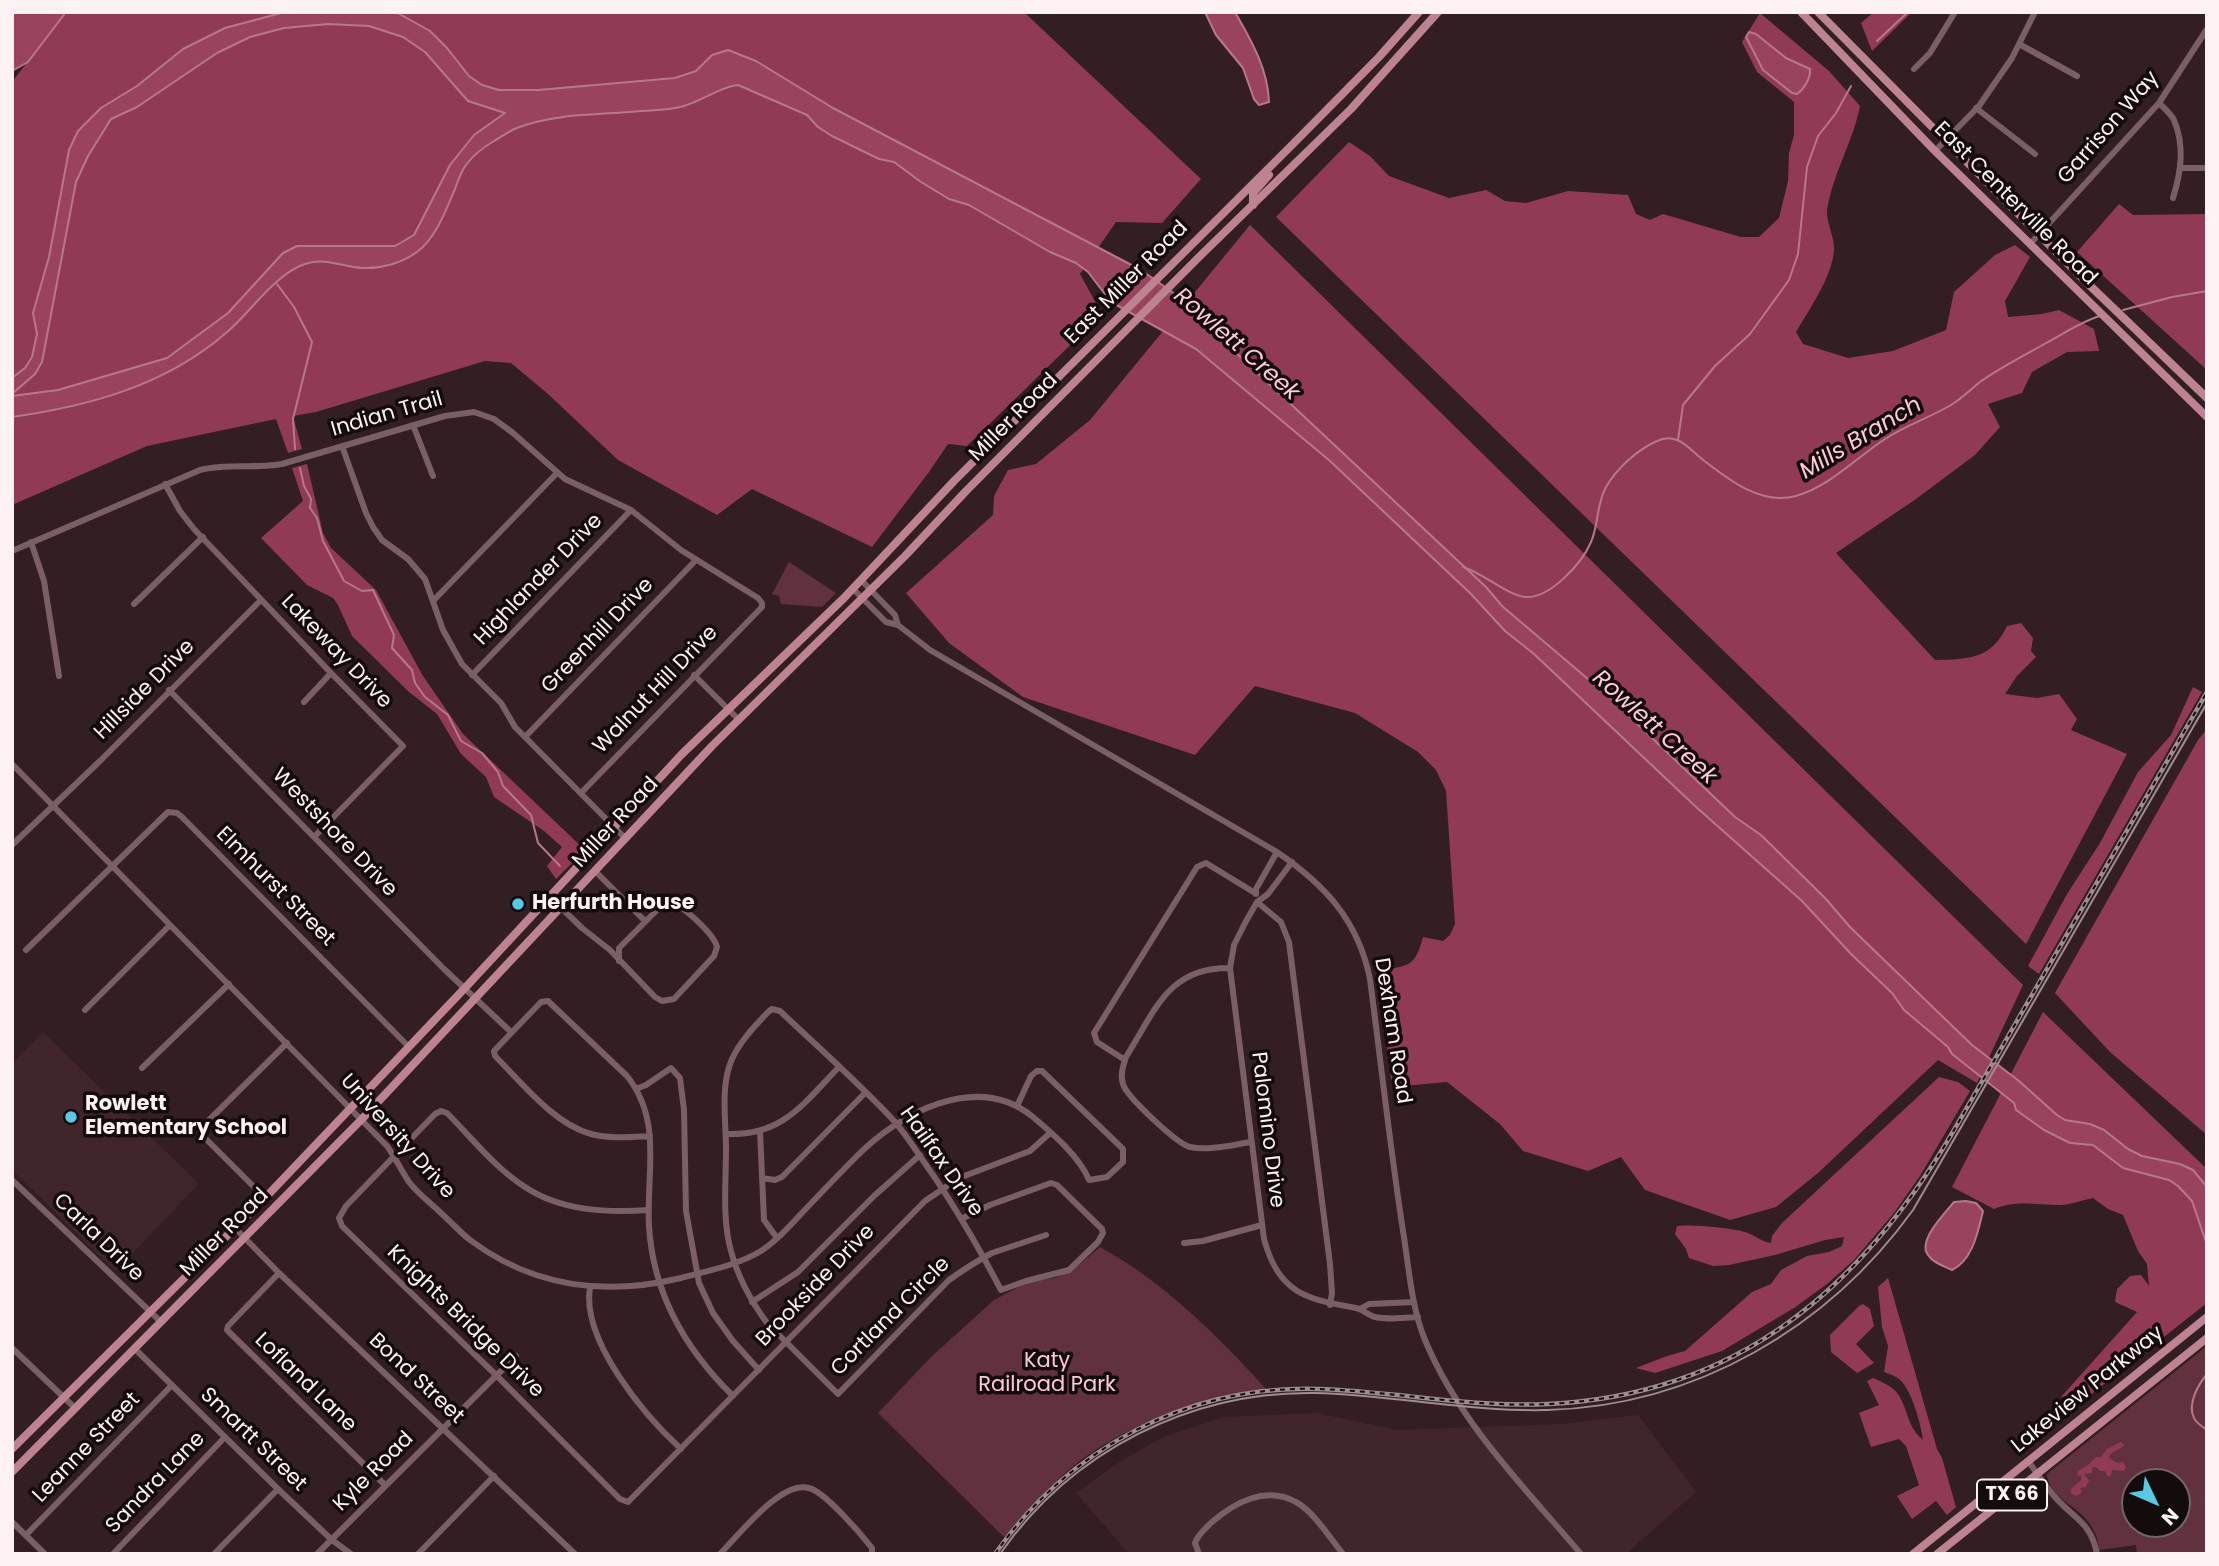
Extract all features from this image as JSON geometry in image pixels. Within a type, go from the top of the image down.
[{"type":"main road","name":"East Miller Road","points":[[861,580],[955,480],[1323,114],[1419,12]]},
{"type":"main road","points":[[1253,205],[1334,125],[1438,12]]},
{"type":"main road","name":"East Centerville Road","points":[[1801,12],[1935,151],[2207,417]]},
{"type":"main road","name":"East Centerville Road","points":[[1818,12],[2082,278],[2207,398]]},
{"type":"main road","points":[[1323,114],[1334,125]]},
{"type":"main road","points":[[1253,205],[1253,193],[1273,171],[1277,160]]},
{"type":"main road","name":"Miller Road","points":[[12,1472],[361,1120],[738,719],[905,556],[967,490],[1253,205]]},
{"type":"main road","points":[[2176,387],[2185,377]]},
{"type":"main road","name":"Miller Road","points":[[12,1450],[265,1198],[728,709],[861,580]]},
{"type":"main road","points":[[547,900],[558,910]]},
{"type":"main road","points":[[506,944],[517,953]]},
{"type":"main road","name":"Lakeview Parkway","points":[[1913,1554],[2207,1317]]},
{"type":"main road","name":"Lakeview Parkway","points":[[1937,1554],[2207,1338]]},
{"type":"main road","points":[[1923,1545],[1930,1554]]},
{"type":"street","points":[[1914,69],[1930,54],[1955,12]]},
{"type":"street","points":[[1935,151],[1976,108],[2012,58],[2035,12]]},
{"type":"street","name":"Garrison Way","points":[[2030,244],[2159,103],[2207,29]]},
{"type":"street","points":[[2019,44],[2077,76]]},
{"type":"street","points":[[2159,103],[2173,118],[2179,142],[2182,168],[2174,198]]},
{"type":"street","points":[[1976,108],[2035,154]]},
{"type":"street","points":[[2182,168],[2207,168]]},
{"type":"street","name":"Indian Trail","points":[[12,551],[166,484],[215,466],[268,467],[461,412],[474,412],[513,433],[557,473],[576,486],[631,510],[671,543],[758,598],[762,607],[757,611]]},
{"type":"street","points":[[414,425],[433,476]]},
{"type":"street","points":[[342,446],[373,527],[382,540],[419,570],[450,643],[472,675],[501,703],[525,737],[626,839]]},
{"type":"street","points":[[433,601],[557,473]]},
{"type":"street","name":"Lakeway Drive","points":[[166,484],[180,511],[203,537],[403,746],[315,836]]},
{"type":"street","name":"Highlander Drive","points":[[472,675],[631,510]]},
{"type":"street","points":[[134,604],[203,537]]},
{"type":"street","points":[[31,542],[44,581],[60,676]]},
{"type":"street","name":"Greenhill Drive","points":[[525,737],[696,560]]},
{"type":"street","name":"Dexham Road","points":[[861,580],[895,615],[898,625]]},
{"type":"street","name":"Dexham Road","points":[[853,589],[886,622],[898,625],[930,650],[1277,852],[1310,876],[1338,904],[1353,928],[1367,965],[1391,1146],[1418,1317],[1433,1356],[1468,1418],[1581,1554]]},
{"type":"street","name":"Hillside Drive","points":[[12,845],[261,600]]},
{"type":"street","name":"Walnut Hill Drive","points":[[581,793],[757,611]]},
{"type":"street","points":[[303,702],[331,673]]},
{"type":"street","points":[[694,675],[738,719]]},
{"type":"street","name":"Westshore Drive","points":[[169,690],[464,989],[511,1032]]},
{"type":"street","name":"University Drive","points":[[12,764],[350,1108],[394,1156],[409,1182],[470,1240],[492,1254],[550,1279],[590,1287],[623,1288],[661,1283],[735,1262],[760,1252],[777,1238],[857,1156],[897,1125],[928,1108],[958,1098],[987,1097],[1017,1107]]},
{"type":"street","name":"Elmhurst Street","points":[[113,866],[168,812],[177,813],[409,1047]]},
{"type":"street","points":[[1277,852],[1255,893],[1257,902],[1282,922],[1289,942],[1329,1264],[1332,1293],[1330,1305]]},
{"type":"street","name":"Palomino Drive","points":[[1292,862],[1268,894],[1257,902],[1237,936],[1230,968],[1267,1253],[1283,1279],[1302,1294],[1330,1305],[1360,1309],[1373,1317],[1391,1320],[1418,1317]]},
{"type":"street","points":[[1125,1060],[1097,1042],[1094,1033],[1197,867],[1206,863],[1255,893]]},
{"type":"street","points":[[26,950],[113,866]]},
{"type":"street","points":[[595,871],[645,921]]},
{"type":"street","points":[[558,910],[610,950],[619,961],[655,997],[662,1001],[674,999],[714,956],[717,947],[713,938],[671,900],[662,904],[619,948],[619,961]]},
{"type":"street","points":[[85,1010],[170,925]]},
{"type":"street","points":[[1230,968],[1192,974],[1171,988],[1125,1060],[1122,1075],[1124,1087],[1180,1144],[1202,1148],[1251,1143]]},
{"type":"street","points":[[142,1068],[229,984]]},
{"type":"street","points":[[650,1136],[600,1136],[567,1123],[495,1056],[497,1047],[541,1002],[548,1001],[627,1076],[636,1089],[646,1110],[650,1136],[649,1210],[654,1261],[669,1307],[688,1344],[733,1396]]},
{"type":"street","name":"Hailfax Drive","points":[[726,1134],[725,1088],[732,1057],[756,1025],[768,1012],[776,1009],[897,1125],[943,1188],[1001,1290],[1069,1270],[1098,1242],[1103,1233],[1057,1185],[1051,1183],[990,1205],[961,1219]]},
{"type":"street","points":[[265,1198],[205,1138],[201,1128],[287,1043]]},
{"type":"street","points":[[787,1343],[767,1323],[752,1302],[742,1282],[728,1239],[726,1134],[750,1134],[780,1123],[797,1110],[839,1067]]},
{"type":"street","points":[[636,1089],[671,1068],[680,1078],[686,1148],[686,1211],[697,1274],[713,1313],[759,1370]]},
{"type":"street","points":[[1042,1071],[1123,1149],[1123,1162],[1107,1177],[1089,1180],[1081,1163],[1039,1122],[1017,1107],[1031,1076],[1042,1071]]},
{"type":"street","points":[[762,1178],[775,1180],[782,1177],[865,1093]]},
{"type":"street","points":[[394,1156],[441,1111],[447,1113],[512,1177],[540,1196],[569,1206],[597,1211],[649,1210]]},
{"type":"street","points":[[760,1131],[764,1220],[777,1238]]},
{"type":"street","name":"Brookside Drive","points":[[631,1500],[911,1213],[943,1188],[972,1171],[1031,1151],[1050,1133]]},
{"type":"street","points":[[752,1302],[798,1272],[874,1196],[920,1155]]},
{"type":"street","name":"Knights Bridge Drive","points":[[394,1156],[346,1206],[339,1218],[340,1222],[620,1499],[625,1502],[631,1500]]},
{"type":"street","name":"Carla Drive","points":[[12,1180],[160,1321]]},
{"type":"street","points":[[1184,1242],[1203,1241],[1262,1225]]},
{"type":"street","name":"Bond Street","points":[[235,1228],[575,1554]]},
{"type":"street","name":"Cortland Circle","points":[[787,1343],[838,1394],[949,1280],[984,1257],[1046,1234]]},
{"type":"street","name":"Lofland Lane","points":[[279,1273],[227,1330],[385,1485]]},
{"type":"street","points":[[590,1287],[588,1295],[593,1322],[610,1361],[626,1389],[646,1415],[681,1449]]},
{"type":"street","name":"Palomino Drive","points":[[1360,1309],[1369,1304],[1414,1302]]},
{"type":"street","points":[[12,1348],[75,1408]]},
{"type":"street","name":"Smartt Street","points":[[134,1348],[278,1489],[332,1540],[351,1554]]},
{"type":"street","name":"Kyle Road","points":[[317,1554],[516,1356]]},
{"type":"street","name":"Leanne Street","points":[[26,1535],[172,1385]]},
{"type":"street","name":"Sandra Lane","points":[[113,1554],[225,1437]]},
{"type":"street","points":[[2028,1461],[2054,1496],[2085,1524],[2093,1537],[2097,1554]]},
{"type":"street","points":[[418,1554],[494,1476]]},
{"type":"street","points":[[720,1554],[775,1499],[793,1488],[809,1488],[821,1495],[867,1542],[872,1548],[872,1554]]},
{"type":"street","points":[[214,1554],[278,1489]]},
{"type":"street","points":[[1197,1551],[1195,1543],[1198,1535],[1222,1512],[1246,1499],[1271,1496],[1294,1501],[1304,1508],[1343,1554]]},
{"type":"street","points":[[12,1521],[45,1554]]},
{"type":"shaded area","points":[[12,12],[66,12],[28,62],[12,71]]},
{"type":"shaded area","points":[[66,12],[1024,12],[1201,179],[1162,223],[1116,222],[1080,274],[1102,314],[967,446],[948,444],[872,547],[752,489],[717,515],[618,460],[511,363],[485,361],[316,412],[293,416],[302,449],[288,453],[276,419],[147,446],[12,505],[12,82]]},
{"type":"shaded area","points":[[285,12],[396,12],[430,31],[469,76],[482,85],[499,90],[538,90],[675,78],[696,71],[712,55],[728,50],[756,61],[833,108],[1141,270],[1206,316],[1217,335],[1487,588],[1502,606],[1608,696],[1735,817],[1761,835],[1826,899],[1850,927],[1972,1045],[2065,1120],[2090,1124],[2104,1130],[2128,1149],[2142,1156],[2180,1164],[2193,1170],[2207,1187],[2207,1245],[2192,1201],[2178,1186],[2169,1180],[2123,1168],[2093,1145],[2070,1143],[2044,1130],[2016,1110],[2014,1103],[1952,1054],[1948,1047],[1904,1010],[1892,993],[1802,901],[1695,806],[1534,654],[1505,631],[1471,594],[1330,461],[1196,349],[1111,302],[1088,272],[1076,263],[1050,252],[969,205],[949,199],[894,162],[879,159],[832,136],[818,127],[807,115],[738,85],[679,107],[562,117],[514,129],[486,146],[469,161],[435,231],[424,246],[411,256],[391,264],[369,268],[327,262],[305,264],[283,276],[226,333],[178,367],[152,380],[98,399],[12,417],[12,396],[58,390],[167,358],[228,313],[283,253],[297,246],[395,246],[414,235],[450,165],[474,135],[505,113],[468,101],[425,52],[403,37],[369,26],[328,24],[284,28],[250,37],[217,53],[137,107],[111,119],[88,156],[76,182],[42,362],[35,374],[12,394],[12,378],[25,368],[32,357],[37,334],[33,313],[49,257],[69,150],[78,131],[101,108],[137,86],[183,49],[225,28]]},
{"type":"shaded area","points":[[1205,12],[1235,12],[1262,66],[1269,102],[1259,105],[1254,99],[1243,68],[1216,35]]},
{"type":"shaded area","points":[[1874,12],[1912,12],[1872,51],[1861,23]]},
{"type":"shaded area","points":[[1760,13],[1829,71],[1860,106],[1827,210],[1834,248],[1830,269],[1820,292],[1796,332],[1803,344],[1848,358],[1893,351],[1946,330],[1954,292],[1995,255],[2015,245],[2030,257],[2005,301],[2008,317],[2059,310],[2094,329],[2099,351],[2067,352],[2032,372],[2022,393],[1988,404],[2000,427],[1975,455],[1836,553],[1935,660],[1977,655],[1994,646],[2007,626],[2021,623],[2033,638],[2031,651],[2036,657],[2017,676],[2005,694],[2037,698],[2059,694],[2077,719],[2071,730],[2127,754],[2026,944],[1276,217],[1349,142],[1370,156],[1389,176],[1449,198],[1486,190],[1505,201],[1526,203],[1568,191],[1628,195],[1636,214],[1650,220],[1663,214],[1741,237],[1759,237],[1779,218],[1788,181],[1789,153],[1794,135],[1794,102],[1757,72],[1742,42]]},
{"type":"shaded area","points":[[1749,32],[1756,34],[1786,58],[1810,69],[1806,83],[1797,94],[1763,70],[1746,37]]},
{"type":"shaded area","points":[[2119,204],[2133,215],[2207,214],[2207,370],[2077,252]]},
{"type":"shaded area","points":[[1250,225],[2023,985],[1977,1083],[1938,1060],[1818,1173],[1776,1207],[1730,1220],[1645,1190],[1621,1157],[1588,1171],[1523,1151],[1500,1124],[1447,1082],[1392,1087],[1378,972],[1408,964],[1420,948],[1423,937],[1443,941],[1450,935],[1455,924],[1446,791],[1436,770],[1418,752],[1355,713],[1255,686],[1195,755],[1023,697],[949,643],[906,593],[993,515],[994,496],[1008,470],[1036,464],[1090,420]]},
{"type":"shaded area","points":[[307,464],[323,533],[331,548],[376,590],[423,676],[463,734],[585,850],[556,879],[547,866],[562,847],[544,831],[494,797],[486,777],[461,754],[437,714],[409,692],[352,636],[333,598],[307,585],[261,538],[303,501],[292,468]]},
{"type":"shaded area","points":[[2193,687],[2202,692],[2039,974],[2028,966],[2138,772],[2171,735]]},
{"type":"shaded area","points":[[2207,729],[2207,1135],[2110,1052],[2055,993],[2198,740]]},
{"type":"shaded area","points":[[2043,1012],[2207,1169],[2207,1303],[2089,1396],[2061,1397],[2137,1312],[2115,1302],[2117,1289],[2130,1276],[2141,1275],[2149,1286],[2147,1264],[2138,1251],[2123,1215],[2108,1209],[2093,1198],[2064,1205],[2019,1204],[1994,1209],[1952,1187]]},
{"type":"shaded area","name":"Rowlett Elementary School","points":[[43,1032],[199,1184],[115,1271],[12,1170],[12,1063]]},
{"type":"shaded area","points":[[1939,1077],[1958,1082],[1970,1091],[1920,1176],[1894,1213],[1854,1260],[1794,1308],[1722,1351],[1655,1373],[1636,1368],[1685,1351],[1752,1292],[1771,1284],[1781,1270],[1807,1256],[1829,1252],[1842,1246],[1844,1237],[1775,1255],[1713,1266],[1689,1258],[1675,1234],[1677,1226],[1739,1231],[1771,1243],[1772,1236],[1782,1223]]},
{"type":"shaded area","points":[[1954,1202],[1976,1203],[1983,1211],[1970,1252],[1952,1270],[1930,1258],[1926,1242]]},
{"type":"shaded area","points":[[1888,1278],[1956,1507],[1947,1515],[1936,1501],[1912,1519],[1897,1496],[1919,1485],[1906,1446],[1899,1439],[1871,1447],[1859,1413],[1879,1405],[1867,1381],[1873,1378],[1890,1386],[1898,1394],[1913,1429],[1923,1440],[1918,1417],[1904,1385],[1884,1372],[1888,1346],[1882,1327],[1878,1287]]},
{"type":"shaded area","points":[[1863,1304],[1870,1309],[1874,1326],[1856,1344],[1874,1363],[1857,1373],[1831,1352],[1830,1335]]},
{"type":"shaded area","points":[[1317,1413],[1397,1430],[1560,1424],[1638,1415],[1696,1492],[1626,1554],[1129,1554],[1076,1493],[1121,1461],[1163,1437],[1224,1417]]},
{"type":"shaded area","points":[[2121,1442],[2124,1445],[2111,1453],[2109,1458],[2117,1463],[2123,1462],[2126,1468],[2112,1470],[2108,1477],[2105,1471],[2092,1467],[2092,1473],[2084,1474],[2089,1480],[2086,1487],[2080,1488],[2082,1492],[2077,1496],[2071,1494],[2071,1489],[2081,1480],[2081,1475],[2077,1476],[2078,1471],[2096,1457],[2101,1457],[2107,1449]]},
{"type":"green space","points":[[789,562],[836,593],[822,607],[781,604],[779,596],[772,594]]},
{"type":"green space","name":"Katy Railroad Park","points":[[1100,1247],[1168,1293],[1230,1350],[1267,1390],[1189,1407],[1164,1415],[1116,1438],[1072,1467],[1004,1537],[878,1413],[931,1357],[994,1300],[1028,1282],[1054,1278],[1073,1270]]},
{"type":"green space","points":[[2207,1346],[2207,1554],[2137,1554],[2136,1545],[2099,1550],[2097,1537],[2086,1519],[2057,1494],[2048,1481],[2047,1474]]},
{"type":"waterway","points":[[1877,41],[1908,12]]},
{"type":"waterway","points":[[1678,440],[1683,405],[1715,366],[1750,334],[1789,280],[1798,254],[1807,167],[1818,136],[1836,113],[1851,86]]},
{"type":"waterway","points":[[277,284],[294,307],[312,342],[293,419],[295,449]]},
{"type":"waterway","name":"Mills Branch","points":[[2123,310],[2207,291]]},
{"type":"waterway","name":"Mills Branch","points":[[1463,567],[1518,595],[1535,596],[1545,592],[1564,578],[1587,550],[1594,535],[1603,494],[1611,480],[1635,454],[1659,440],[1672,438],[1680,441],[1723,475],[1758,494],[1783,498],[1796,496],[1831,479],[1893,434],[1951,405],[1996,371],[2100,316]]},
{"type":"waterway","points":[[300,468],[304,486],[311,499],[310,508],[317,518],[323,541],[344,581],[362,591],[373,590],[394,635],[392,648],[412,670],[415,683],[425,697],[448,715],[461,741],[482,753],[498,772],[503,786],[531,815],[538,843],[560,866]]},
{"type":"waterway","points":[[2207,1374],[2197,1389],[2192,1407],[2195,1420],[2207,1430]]},
{"type":"tram line","points":[[1000,1554],[1029,1517],[1062,1485],[1098,1457],[1138,1434],[1179,1416],[1223,1403],[1269,1395],[1315,1393],[1518,1410],[1602,1405],[1655,1394],[1705,1376],[1754,1353],[1799,1324],[1841,1290],[1879,1252],[1913,1210],[2207,703]]},
{"type":"railway","points":[[995,1554],[1025,1517],[1058,1483],[1095,1455],[1135,1431],[1178,1412],[1223,1398],[1269,1391],[1317,1389],[1519,1405],[1616,1396],[1679,1380],[1736,1355],[1788,1323],[1835,1284],[1878,1238],[1918,1187],[1954,1130],[2207,692]]},
{"type":"place","name":"Herfurth House","points":[[518,904]]},
{"type":"place","name":"Rowlett Elementary School","points":[[71,1117]]},
{"type":"water label","name":"Rowlett Creek","points":[[1236,345]]},
{"type":"water label","name":"Rowlett Creek","points":[[1654,728]]}]
